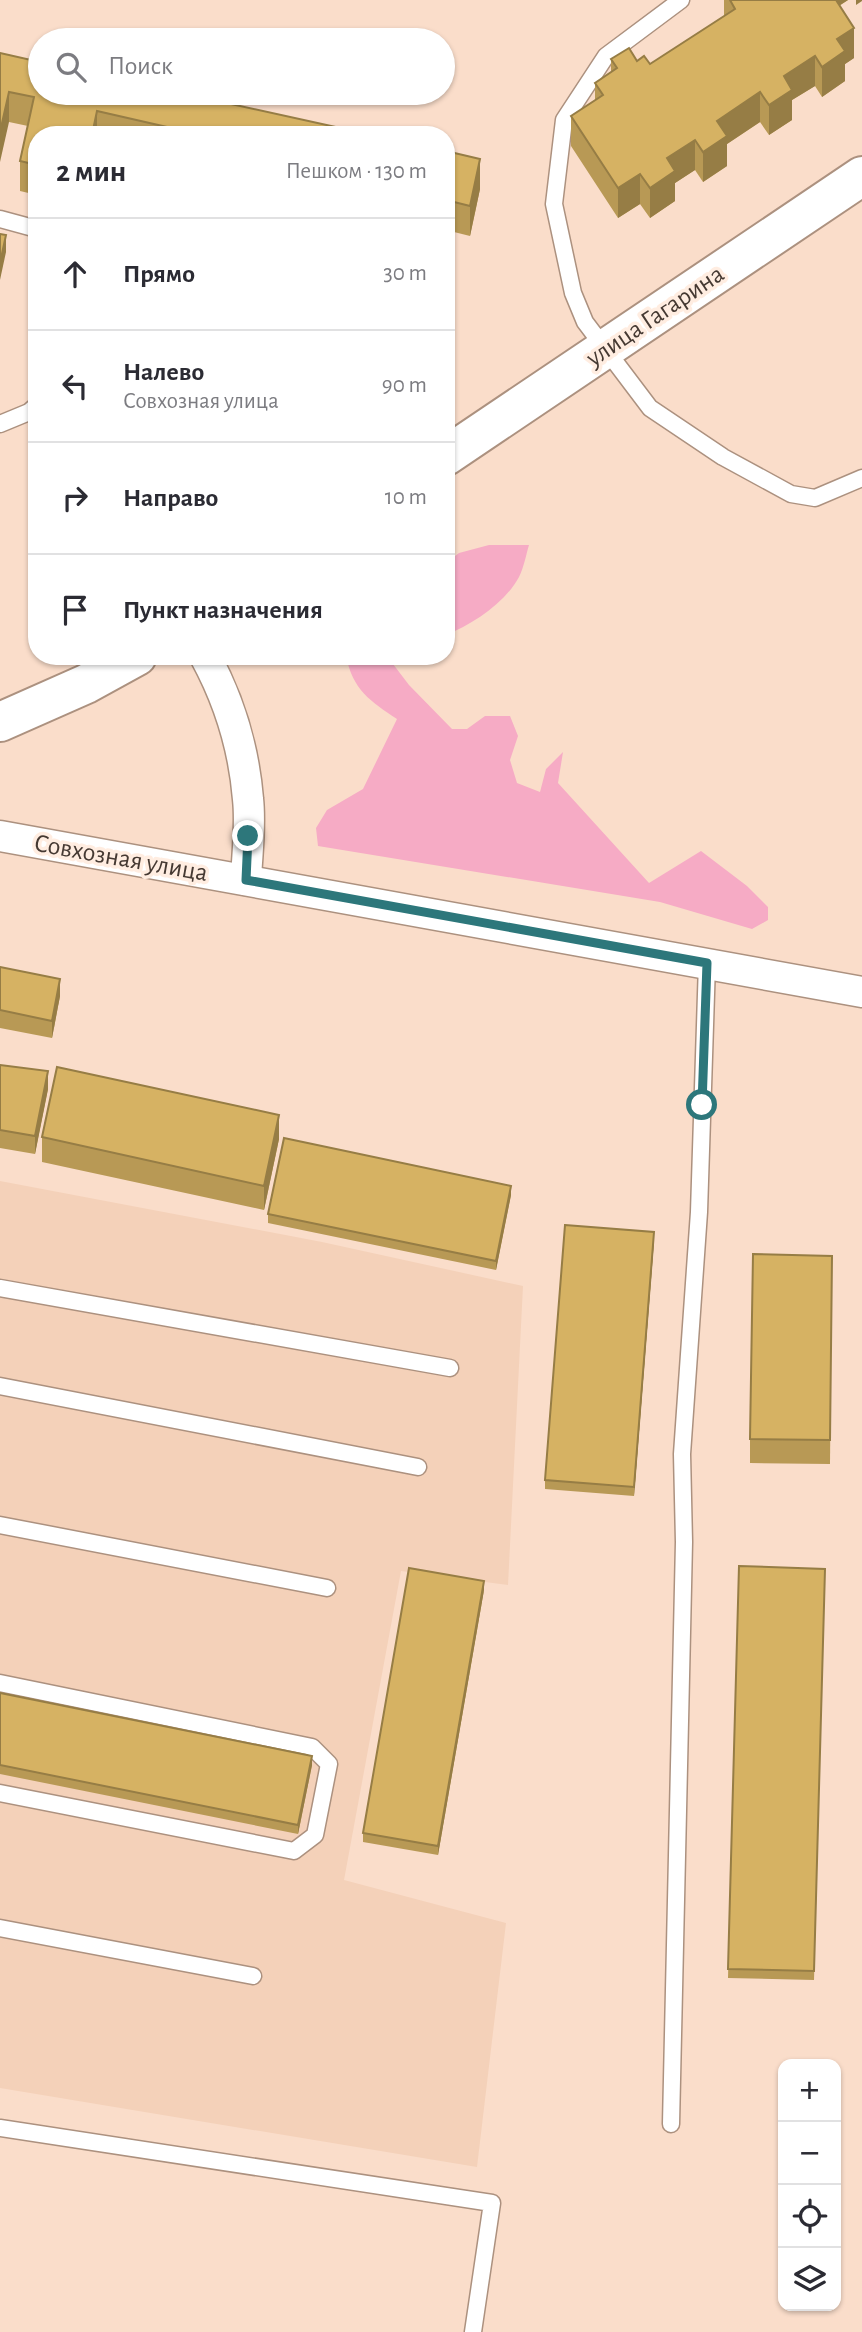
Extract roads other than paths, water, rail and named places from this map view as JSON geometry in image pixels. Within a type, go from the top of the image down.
[{"type":"street","name":"улица Гагарина","points":[[455,450],[862,176]]},
{"type":"street","points":[[0,722],[86,684],[121,665]]},
{"type":"street","points":[[209,665],[231,712],[243,766],[248,800],[246,880]]},
{"type":"street","name":"Совхозная улица","points":[[0,836],[862,992]]},
{"type":"lane","points":[[681,0],[606,56],[564,120],[554,204],[573,293],[585,322],[650,408],[723,457],[791,494],[815,498],[862,478]]},
{"type":"lane","points":[[0,219],[28,227]]},
{"type":"lane","points":[[0,424],[28,412]]},
{"type":"lane","points":[[671,2124],[684,1542],[682,1454],[699,1212],[707,963]]},
{"type":"lane","points":[[0,1288],[450,1368]]},
{"type":"lane","points":[[0,1386],[418,1466]]},
{"type":"lane","points":[[0,1525],[327,1588]]},
{"type":"lane","points":[[0,1683],[313,1747],[329,1764],[316,1835],[294,1851],[0,1793]]},
{"type":"lane","points":[[0,1928],[253,1976]]},
{"type":"lane","points":[[0,2128],[492,2203],[473,2332]]}]
